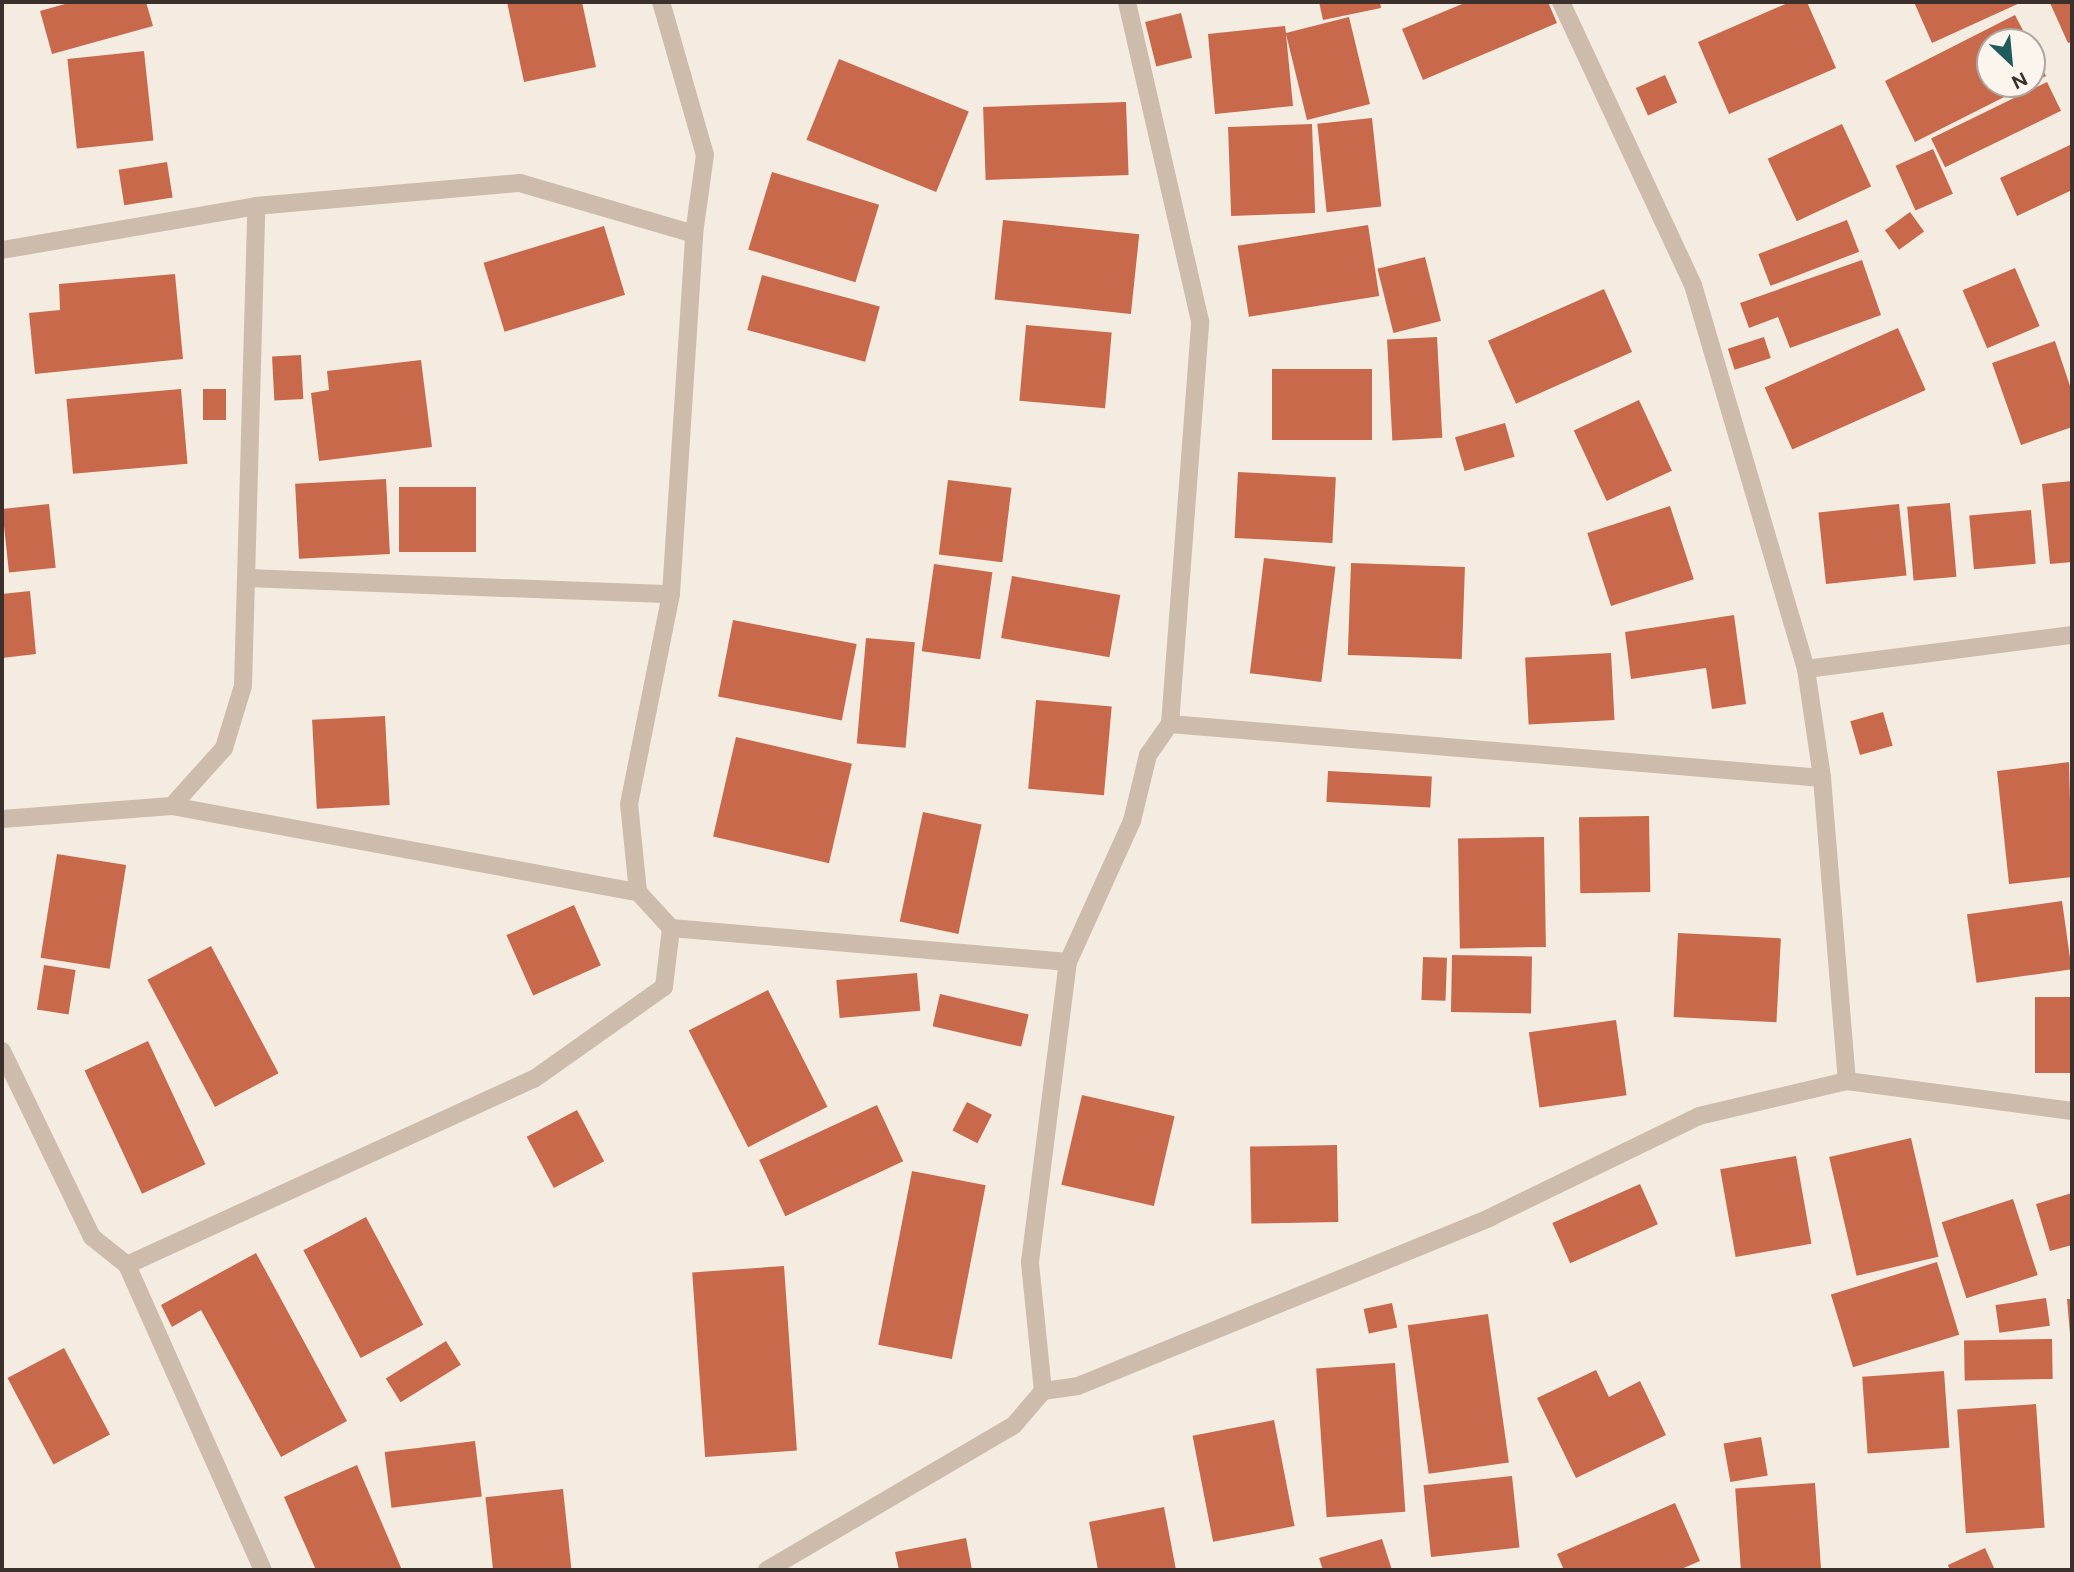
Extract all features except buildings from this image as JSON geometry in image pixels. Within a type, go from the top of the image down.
[{"type":"street","points":[[661,2],[705,155],[694,234],[671,594],[629,804],[638,892],[671,928],[1068,962]]},
{"type":"street","points":[[1043,1391],[1030,1262],[1068,962],[1132,821],[1149,755],[1170,724],[1200,321],[1127,2]]},
{"type":"street","points":[[1561,2],[1693,285],[1806,669],[1822,778],[1847,1081]]},
{"type":"street","points":[[2,250],[256,206],[520,183],[694,234]]},
{"type":"street","points":[[172,806],[224,748],[243,686],[256,206]]},
{"type":"street","points":[[246,578],[671,594]]},
{"type":"street","points":[[1806,669],[2072,635]]},
{"type":"street","points":[[1170,724],[1822,778]]},
{"type":"street","points":[[2,819],[172,806],[638,892]]},
{"type":"street","points":[[127,1265],[534,1079],[664,988],[671,928]]},
{"type":"street","points":[[2,1051],[92,1237],[127,1265],[262,1570]]},
{"type":"street","points":[[767,1570],[1014,1425],[1043,1391],[1078,1386],[1489,1218],[1699,1116],[1847,1081],[2072,1111]]}]
